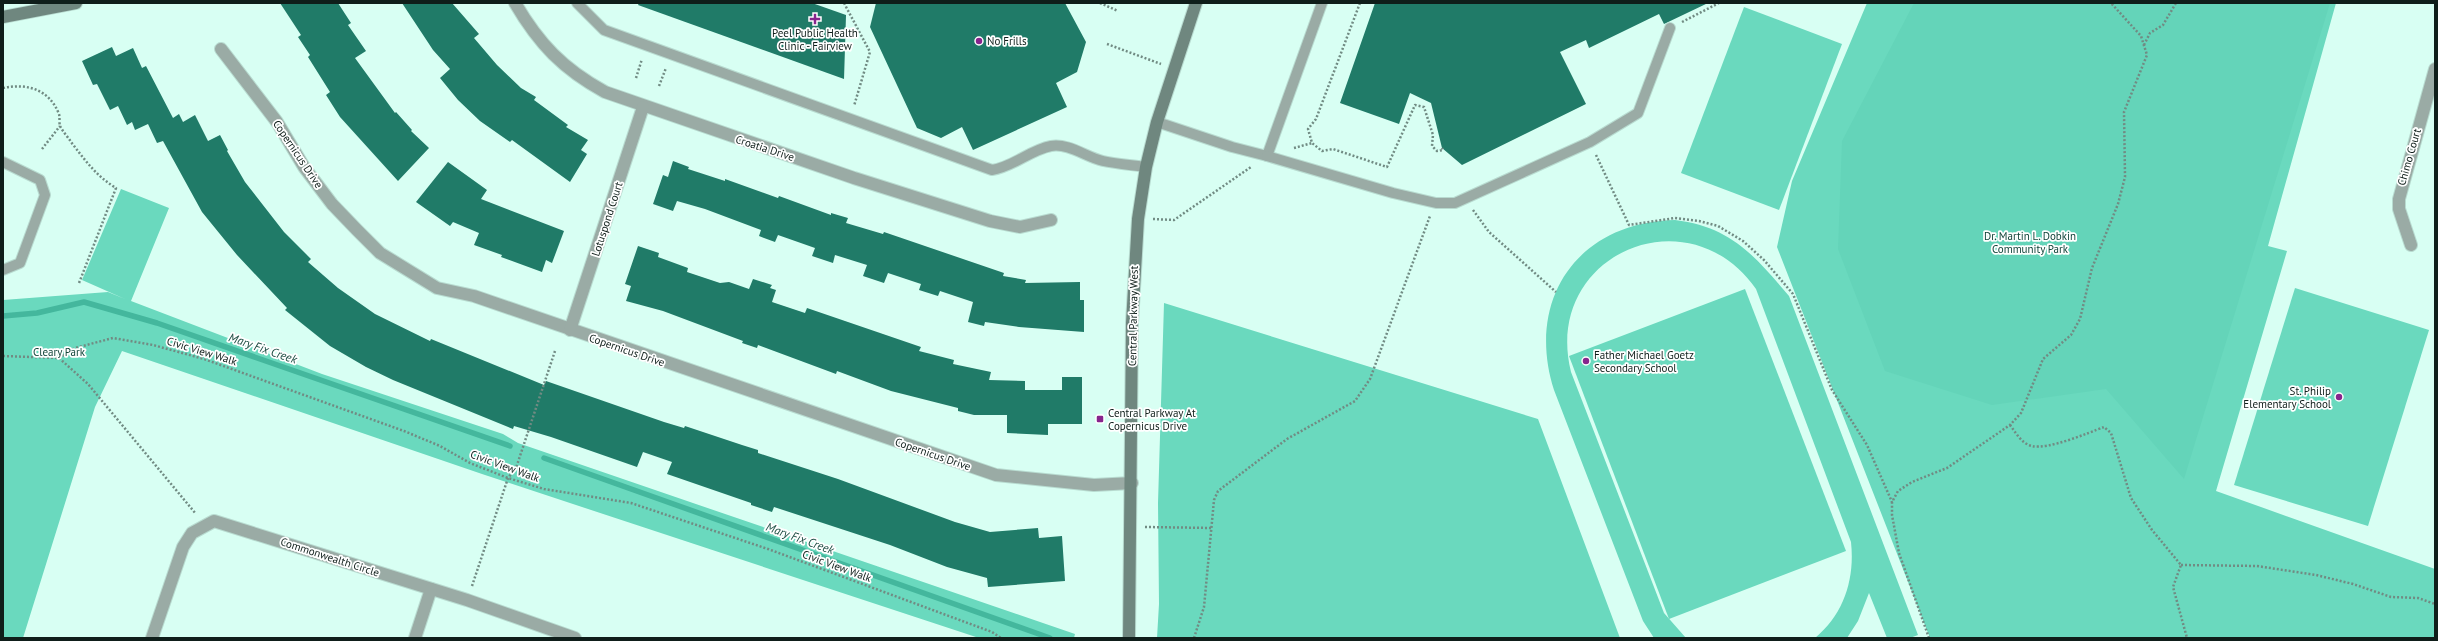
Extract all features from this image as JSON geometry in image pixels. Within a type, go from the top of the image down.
[{"type":"street","points":[[3,16],[76,3]]},
{"type":"street","name":"Croatia Drive","points":[[515,3],[532,31],[556,59],[586,82],[643,107],[990,221],[1020,227],[1050,220]]},
{"type":"street","name":"Central Parkway West","points":[[1129,638],[1132,527],[1132,323],[1138,219],[1146,166],[1157,122],[1173,68],[1196,3]]},
{"type":"street","name":"Copernicus Drive","points":[[221,49],[277,122],[304,167],[332,204],[380,253],[437,288],[474,296],[996,475],[1094,485],[1132,483]]},
{"type":"street","name":"Chimo Court","points":[[2411,245],[2399,209],[2399,199],[2435,69]]},
{"type":"street","name":"Lotuspond Court","points":[[570,330],[643,107]]},
{"type":"street","name":"Commonwealth Circle","points":[[205,525],[214,521],[235,526],[467,600],[576,638]]},
{"type":"street","points":[[152,638],[183,547],[192,533],[205,525]]},
{"type":"street","points":[[415,638],[431,589]]},
{"type":"lane","points":[[576,3],[604,30],[670,56],[992,170],[1002,168],[1050,146],[1066,146],[1080,154],[1103,161],[1146,166]]},
{"type":"lane","points":[[1267,156],[1322,3]]},
{"type":"lane","points":[[1157,122],[1232,147],[1393,193],[1436,203],[1454,203],[1590,142],[1638,113],[1670,28]]},
{"type":"lane","points":[[3,162],[40,180],[45,195],[20,263],[3,270]]},
{"type":"path","points":[[844,3],[870,52],[850,119]]},
{"type":"path","points":[[1100,3],[1118,11]]},
{"type":"path","points":[[1360,3],[1316,119],[1308,129],[1312,143],[1322,151],[1333,149],[1387,167],[1416,105],[1424,107],[1433,135],[1432,146],[1437,151],[1443,150],[1442,148]]},
{"type":"path","points":[[1670,28],[1719,3]]},
{"type":"path","points":[[1892,502],[1898,491],[1912,482],[1947,468],[2010,425],[2021,413],[2042,359],[2071,335],[2080,319],[2092,268],[2118,204],[2125,177],[2124,112],[2147,55],[2141,36],[2110,3]]},
{"type":"path","points":[[2144,46],[2150,33],[2163,25],[2176,3]]},
{"type":"path","points":[[1107,44],[1173,68]]},
{"type":"path","points":[[636,78],[645,46]]},
{"type":"path","points":[[660,86],[670,56]]},
{"type":"path","points":[[3,88],[26,85],[37,89],[50,100],[59,115],[60,126],[99,177],[116,188],[79,283]]},
{"type":"path","points":[[42,149],[60,126]]},
{"type":"path","points":[[1590,142],[1629,225],[1675,218],[1718,226],[1743,241],[1782,279],[1795,298],[1832,390],[1867,445],[1892,502],[1892,515],[1899,553],[1929,638]]},
{"type":"path","points":[[1138,219],[1174,220],[1267,156],[1312,143]]},
{"type":"path","points":[[1464,198],[1489,232],[1556,292]]},
{"type":"path","points":[[1194,638],[1204,607],[1213,528],[1214,500],[1218,490],[1286,439],[1355,401],[1370,379],[1436,203]]},
{"type":"path","name":"Civic View Walk","points":[[60,358],[75,348],[113,338],[154,345],[204,359],[404,431],[440,446],[470,463],[508,478],[544,489],[631,503],[783,555],[992,632],[1002,638]]},
{"type":"path","points":[[467,600],[508,478],[516,468],[555,352]]},
{"type":"path","points":[[3,356],[60,358],[88,384],[205,525]]},
{"type":"path","points":[[2010,425],[2022,441],[2032,446],[2043,447],[2104,427],[2111,433],[2131,498],[2152,530],[2181,564],[2257,566],[2316,575],[2353,584],[2391,597],[2418,598],[2435,604]]},
{"type":"path","points":[[1132,527],[1213,528]]},
{"type":"path","points":[[2181,564],[2173,587],[2187,638]]},
{"type":"green space","name":"Dr. Martin L. Dobkin Community Park","points":[[1867,3],[2336,3],[2268,246],[2287,251],[2216,491],[2435,569],[2435,638],[1930,638],[1777,247],[1792,181]]},
{"type":"green space","points":[[1914,3],[2330,3],[2184,479],[2106,389],[1992,405],[1885,371],[1838,249],[1842,141]]},
{"type":"green space","points":[[1744,7],[1842,44],[1779,210],[1681,173]]},
{"type":"green space","name":"Cleary Park","points":[[121,189],[169,208],[131,301],[322,374],[503,434],[518,443],[1075,634],[1074,638],[979,638],[482,474],[122,351],[95,407],[23,638],[3,638],[3,300],[108,292],[125,299],[82,280]]},
{"type":"green space","points":[[1675,220],[1712,229],[1740,245],[1764,268],[1789,296],[1918,635],[1910,638],[1887,638],[1869,593],[1858,621],[1847,638],[1815,638],[1825,629],[1833,618],[1845,595],[1851,569],[1851,542],[1756,289],[1727,260],[1694,244],[1659,242],[1627,250],[1599,269],[1578,296],[1568,331],[1571,372],[1664,613],[1686,638],[1654,638],[1643,621],[1554,390],[1547,357],[1547,325],[1554,297],[1567,272],[1586,251],[1611,235],[1641,224]]},
{"type":"green space","name":"St. Philip Elementary School","points":[[2295,288],[2429,330],[2368,526],[2234,485]]},
{"type":"green space","points":[[1745,289],[1846,551],[1669,619],[1569,356]]},
{"type":"green space","points":[[1164,303],[1538,419],[1620,638],[1157,638],[1159,604],[1158,503]]},
{"type":"building","points":[[280,3],[338,3],[351,23],[348,25],[366,51],[355,58],[395,113],[396,112],[412,130],[411,131],[429,148],[398,181],[340,117],[326,95],[330,92],[308,57],[310,55],[298,37],[301,35]]},
{"type":"building","points":[[402,3],[452,3],[479,34],[474,38],[497,65],[521,88],[536,97],[534,100],[568,125],[566,127],[588,140],[581,150],[587,154],[570,182],[512,140],[510,142],[480,121],[458,100],[440,78],[450,69],[433,50]]},
{"type":"building","points":[[639,3],[812,3],[846,15],[844,79],[638,5]]},
{"type":"building","points":[[876,3],[1065,3],[1086,42],[1077,72],[1056,83],[1067,107],[973,150],[962,127],[941,138],[917,128],[870,27]]},
{"type":"building","points":[[1375,3],[1708,3],[1664,24],[1659,14],[1589,48],[1586,40],[1560,52],[1586,104],[1462,165],[1442,148],[1431,103],[1410,93],[1399,124],[1340,103]]},
{"type":"building","points":[[112,47],[116,56],[133,48],[142,68],[146,66],[173,118],[179,114],[183,122],[195,115],[208,141],[220,135],[228,150],[227,151],[245,182],[284,232],[311,259],[308,262],[338,288],[375,314],[430,341],[431,339],[544,385],[546,381],[664,422],[684,428],[685,426],[758,450],[758,453],[838,479],[955,522],[990,532],[1038,528],[1039,538],[1062,536],[1065,581],[988,587],[987,578],[947,567],[890,545],[774,507],[772,512],[751,505],[751,503],[667,474],[672,462],[643,452],[637,467],[551,437],[514,426],[513,429],[393,380],[366,367],[330,346],[285,310],[287,308],[237,255],[202,212],[163,141],[157,143],[148,124],[135,130],[132,122],[127,125],[118,106],[110,110],[97,84],[93,85],[82,61]]},
{"type":"building","points":[[673,161],[689,167],[688,169],[725,181],[725,179],[778,198],[779,196],[831,215],[831,213],[848,218],[846,223],[883,234],[884,232],[1004,273],[1003,276],[1026,280],[1025,283],[1080,282],[1080,300],[1084,300],[1084,332],[1019,327],[985,322],[984,326],[968,322],[973,302],[940,291],[938,296],[919,290],[921,284],[888,273],[884,283],[863,276],[867,265],[835,255],[833,263],[812,256],[815,248],[778,235],[775,242],[759,236],[761,230],[705,209],[677,201],[673,211],[653,204],[663,175],[668,177]]},
{"type":"building","points":[[448,162],[487,190],[481,199],[564,231],[552,263],[546,260],[542,272],[474,245],[479,233],[453,222],[450,226],[416,202]]},
{"type":"building","points":[[638,246],[659,253],[658,257],[688,268],[687,272],[720,283],[729,282],[749,289],[753,279],[772,285],[770,288],[776,290],[772,302],[805,313],[807,308],[921,347],[919,351],[954,360],[953,364],[991,372],[989,380],[1025,381],[1025,390],[1062,390],[1062,377],[1082,377],[1082,424],[1048,424],[1048,435],[1007,433],[1007,415],[974,415],[958,411],[958,408],[891,391],[837,371],[836,374],[758,345],[757,348],[742,343],[743,341],[663,311],[626,301],[631,286],[625,284]]},
{"type":"waterway","name":"Mary Fix Creek","points":[[3,316],[37,313],[84,302],[157,323],[510,446]]},
{"type":"waterway","name":"Mary Fix Creek","points":[[544,458],[1050,638]]},
{"type":"place","name":"Peel Public Health Clinic - Fairview","points":[[815,19]]},
{"type":"place","name":"No Frills","points":[[979,41]]},
{"type":"place","name":"Father Michael Goetz Secondary School","points":[[1586,361]]},
{"type":"place","name":"St. Philip Elementary School","points":[[2339,397]]},
{"type":"place","name":"Central Parkway At Copernicus Drive","points":[[1100,419]]}]
